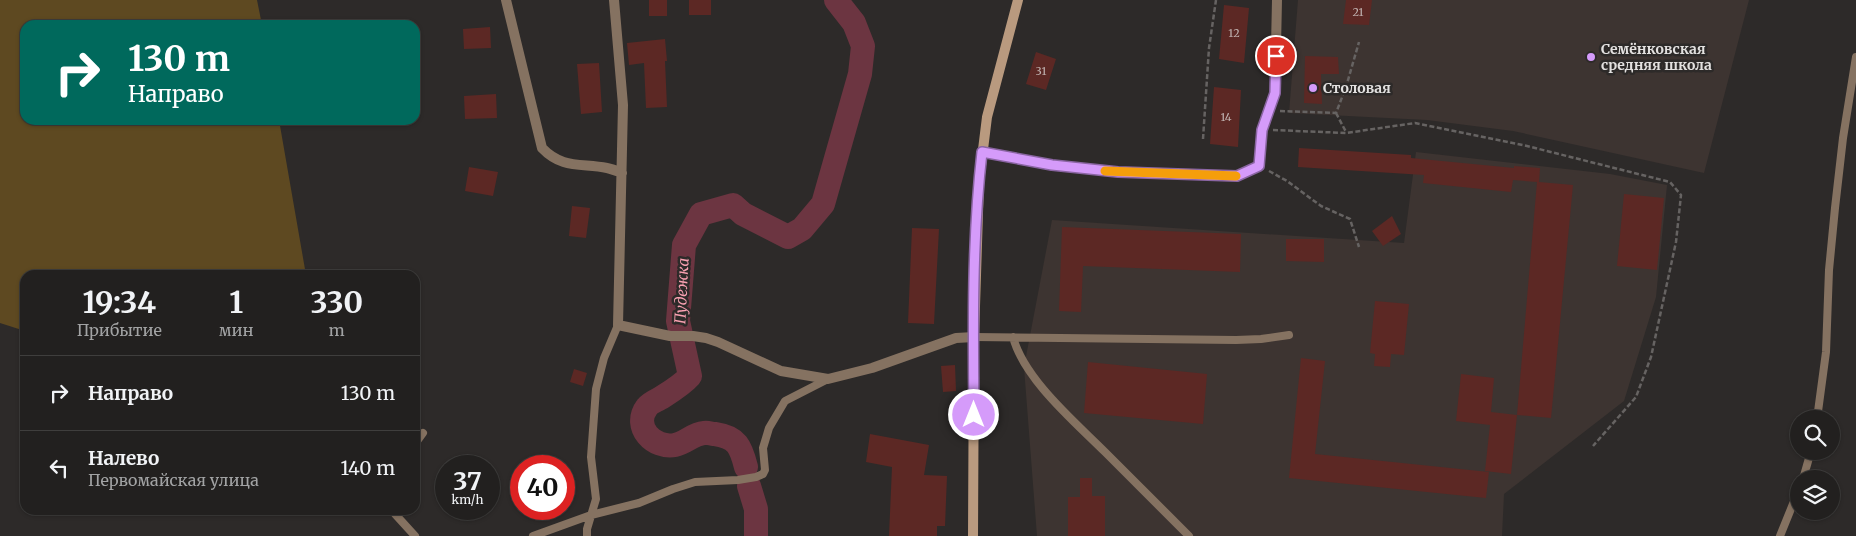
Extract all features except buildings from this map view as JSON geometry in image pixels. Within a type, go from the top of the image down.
[{"type":"street","points":[[506,0],[542,148],[551,158],[574,166],[607,168],[622,173]]},
{"type":"street","points":[[614,0],[624,105],[618,325],[670,336],[693,336],[718,342],[781,370],[801,376],[828,379],[872,368],[956,338],[974,337]]},
{"type":"street","points":[[973,536],[974,337],[977,225],[982,152],[991,98],[1018,0]]},
{"type":"street","points":[[1259,166],[1262,130],[1275,93],[1277,0]]},
{"type":"lane","points":[[1818,410],[1826,352],[1829,270],[1835,208],[1843,138],[1856,57]]},
{"type":"lane","points":[[982,152],[1052,165],[1118,172],[1237,176],[1259,166]]},
{"type":"lane","points":[[587,536],[587,529],[596,499],[591,458],[596,389],[604,358],[618,325]]},
{"type":"lane","points":[[974,337],[1236,340],[1289,335]]},
{"type":"lane","points":[[1013,337],[1019,356],[1039,384],[1067,415],[1189,536]]},
{"type":"lane","points":[[533,536],[591,515],[639,503],[673,488],[695,482],[738,480],[763,474],[765,470],[763,448],[769,428],[785,401],[828,379]]},
{"type":"lane","points":[[420,437],[423,433]]},
{"type":"lane","points":[[1780,536],[1790,511]]},
{"type":"lane","points":[[396,515],[416,536]]},
{"type":"path","points":[[1203,139],[1209,48],[1216,0]]},
{"type":"path","points":[[1346,133],[1336,113],[1346,87],[1358,42]]},
{"type":"path","points":[[1269,110],[1336,113]]},
{"type":"path","points":[[1262,130],[1346,133],[1414,124],[1528,146],[1670,182],[1680,195],[1676,242],[1651,357],[1636,397],[1593,446]]},
{"type":"path","points":[[1259,166],[1287,180],[1321,206],[1350,220],[1359,247]]},
{"type":"shaded area","points":[[0,0],[257,0],[261,20],[20,20],[20,125],[280,125],[305,270],[20,270],[20,329],[0,323]]},
{"type":"shaded area","name":"Семёнковская средняя школа","points":[[1298,0],[1749,0],[1704,173],[1513,131],[1427,120],[1289,113]]},
{"type":"shaded area","points":[[1416,152],[1610,174],[1667,185],[1656,297],[1624,401],[1504,494],[1502,536],[1037,536],[1024,367],[1052,220],[1404,243]]},
{"type":"waterway","name":"Пудежка","points":[[746,467],[740,449],[733,440],[722,435],[705,433],[675,445],[660,444],[653,440],[644,429],[643,415],[649,405],[675,389],[690,376],[678,321],[684,245],[701,214],[733,205],[743,214],[788,237],[802,229],[823,204],[860,74],[863,46],[854,23],[836,0]]},
{"type":"waterway","name":"Пудежка","points":[[749,486],[756,509],[756,536]]},
{"type":"slow traffic","points":[[1105,171],[1236,176]]},
{"type":"place","name":"Семёнковская средняя школа","points":[[1591,57]]},
{"type":"place","name":"Столовая","points":[[1313,88]]},
{"type":"route","points":[[974,415],[976,233],[982,152],[1052,165],[1118,172],[1237,176],[1259,166],[1262,130],[1275,93],[1276,56]]}]
